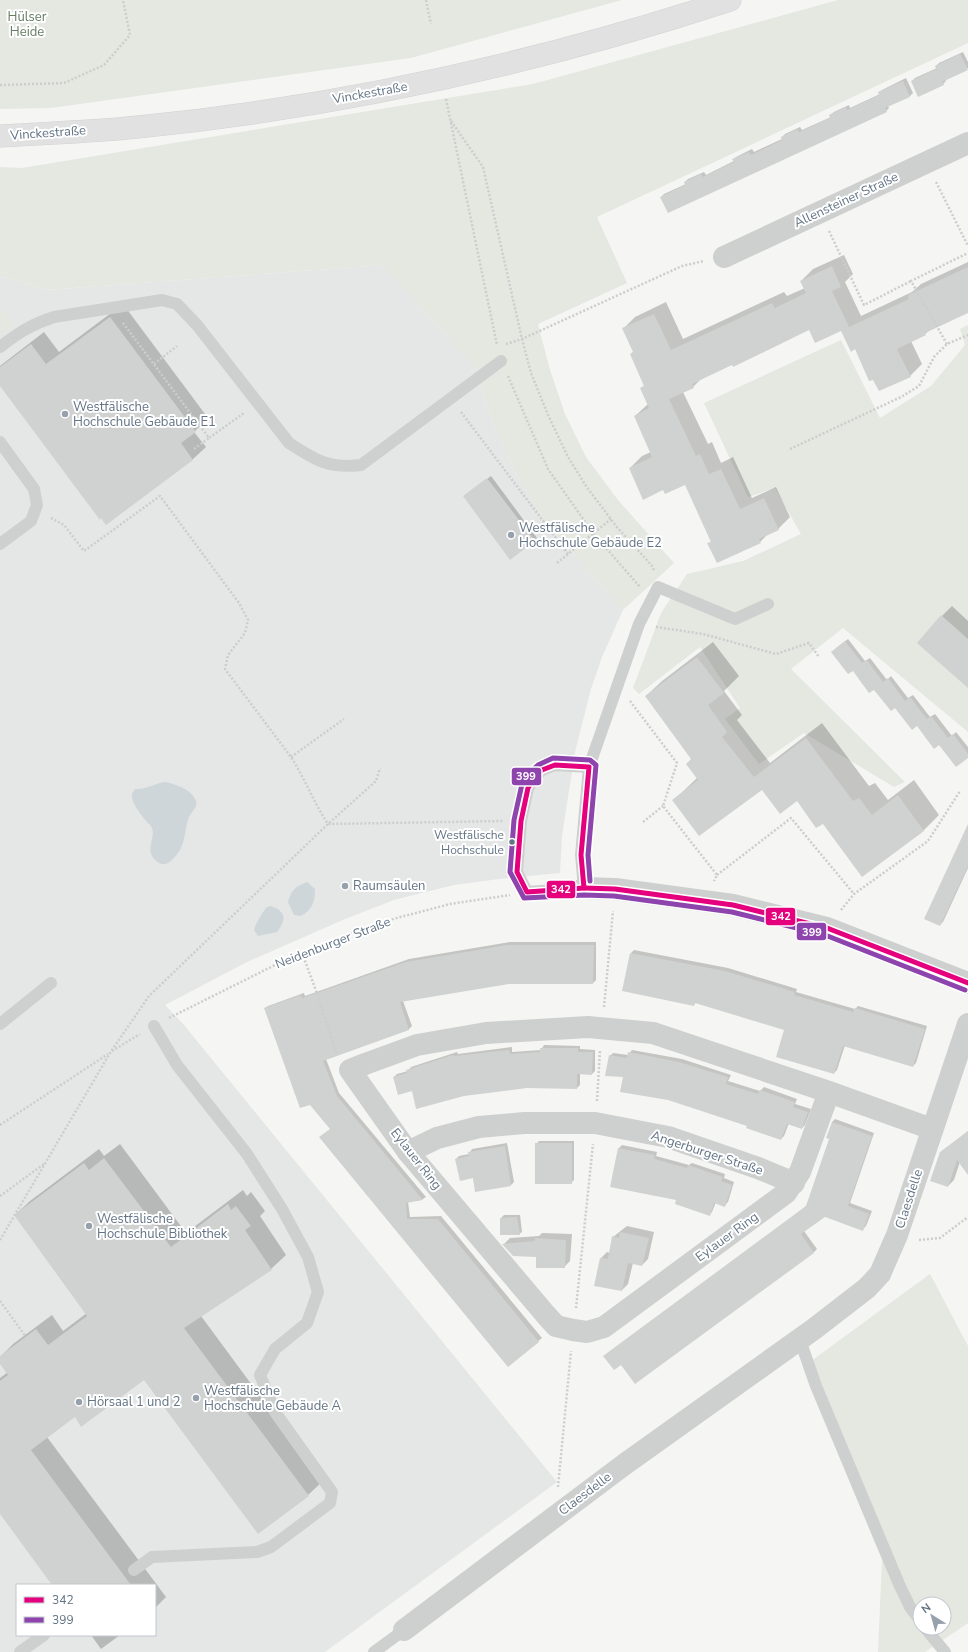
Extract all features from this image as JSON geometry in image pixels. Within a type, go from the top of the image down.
[{"type":"main road","name":"Vinckestraße","points":[[0,136],[138,127],[290,107],[414,85],[562,49],[685,15],[730,0]]},
{"type":"street","name":"Allensteiner Straße","points":[[724,257],[968,143]]},
{"type":"street","points":[[584,888],[616,889],[733,905],[827,928],[968,983]]},
{"type":"street","name":"Claesdelle","points":[[404,1630],[625,1464],[800,1340],[867,1288],[880,1274],[897,1235],[968,1024]]},
{"type":"street","points":[[350,1070],[417,1045],[486,1033],[588,1027],[653,1033],[829,1092],[932,1130]]},
{"type":"street","name":"Eylauer Ring","points":[[350,1070],[408,1152],[546,1315],[556,1326],[587,1332],[604,1327],[786,1193],[800,1172],[829,1092]]},
{"type":"street","name":"Angerburger Straße","points":[[408,1152],[436,1138],[479,1127],[524,1123],[595,1123],[668,1137],[758,1168],[794,1183]]},
{"type":"lane","points":[[0,348],[21,331],[38,322],[54,317],[162,300],[177,304],[200,329],[289,443],[303,453],[330,465],[347,466],[361,465],[501,360]]},
{"type":"lane","points":[[0,442],[34,489],[37,505],[31,521],[0,544]]},
{"type":"lane","points":[[589,768],[555,765],[542,770],[534,778],[528,788],[521,821],[517,872],[526,892],[584,888],[581,855],[589,768],[639,624],[658,587],[735,619],[768,604]]},
{"type":"lane","points":[[0,1024],[51,983]]},
{"type":"lane","points":[[134,1570],[152,1557],[257,1552],[271,1547],[330,1503],[332,1492],[275,1412],[260,1375],[275,1349],[307,1323],[318,1292],[308,1257],[282,1209],[247,1154],[177,1065],[154,1026]]},
{"type":"lane","points":[[800,1340],[816,1386],[899,1584],[912,1610]]},
{"type":"lane","name":"Claesdelle","points":[[374,1652],[404,1630]]},
{"type":"lane","points":[[20,1652],[43,1636]]},
{"type":"lane","points":[[932,1636],[945,1652]]},
{"type":"path","points":[[0,85],[64,83],[104,65],[130,35],[124,1]]},
{"type":"path","points":[[427,1],[431,24]]},
{"type":"path","points":[[446,97],[501,360],[548,469],[593,533],[651,600]]},
{"type":"path","points":[[450,119],[483,167],[522,339],[548,415],[568,457],[586,486],[611,519],[652,567],[658,587]]},
{"type":"path","points":[[926,162],[968,246]]},
{"type":"path","points":[[820,212],[864,305],[968,253]]},
{"type":"path","points":[[498,347],[522,339],[682,266],[724,257]]},
{"type":"path","points":[[911,281],[947,344]]},
{"type":"path","points":[[121,320],[209,438]]},
{"type":"path","points":[[790,449],[901,397],[919,386],[934,356],[947,344],[968,335]]},
{"type":"path","points":[[154,364],[177,346]]},
{"type":"path","points":[[450,398],[568,554]]},
{"type":"path","points":[[194,449],[258,403]]},
{"type":"path","points":[[35,511],[64,525],[84,551],[160,496],[239,603],[248,620],[245,633],[228,655],[224,669],[291,757],[301,773],[318,810],[328,824]]},
{"type":"path","points":[[557,563],[611,519]]},
{"type":"path","points":[[639,624],[703,634],[776,654],[810,643],[819,657]]},
{"type":"path","points":[[617,685],[677,763],[663,806],[643,822]]},
{"type":"path","points":[[291,757],[344,719]]},
{"type":"path","points":[[0,1240],[110,1053],[149,996],[328,824],[376,780],[380,768]]},
{"type":"path","points":[[827,928],[854,894],[928,841],[960,791]]},
{"type":"path","points":[[663,806],[717,875]]},
{"type":"path","points":[[707,901],[717,875],[791,818],[854,894]]},
{"type":"path","points":[[328,824],[521,821]]},
{"type":"path","points":[[556,1515],[573,1330],[595,1123],[601,1028],[616,889]]},
{"type":"path","name":"Neidenburger Straße","points":[[0,1125],[154,1026],[285,960],[378,923],[450,904],[526,892]]},
{"type":"path","points":[[302,953],[337,1054],[350,1070]]},
{"type":"path","points":[[0,1196],[46,1162]]},
{"type":"path","points":[[897,1235],[918,1240],[940,1238],[968,1217]]},
{"type":"path","points":[[0,1301],[26,1337]]},
{"type":"shaded area","name":"Westfälische Hochschule","points":[[383,265],[475,367],[492,421],[516,473],[545,521],[623,610],[602,657],[591,689],[575,752],[562,836],[560,873],[454,885],[394,900],[345,919],[247,962],[165,1005],[184,1025],[557,1482],[325,1652],[0,1652],[0,276],[46,290]]},
{"type":"shaded area","points":[[166,782],[179,786],[191,793],[196,803],[187,823],[181,849],[167,864],[163,864],[159,863],[153,858],[150,848],[153,832],[152,827],[137,809],[133,801],[132,793],[135,789]]},
{"type":"shaded area","points":[[307,882],[315,889],[311,908],[301,916],[294,915],[288,902],[289,898],[294,889]]},
{"type":"shaded area","points":[[271,906],[276,908],[282,914],[282,924],[277,932],[258,936],[254,930],[256,924],[267,907]]},
{"type":"green space","name":"Hülser Heide","points":[[0,0],[622,0],[411,58],[51,108],[0,109]]},
{"type":"green space","points":[[838,0],[968,0],[968,43],[597,217],[627,283],[538,324],[550,370],[565,414],[586,457],[618,500],[674,563],[623,610],[545,521],[516,473],[492,421],[475,367],[383,265],[46,290],[0,276],[0,167],[22,168],[533,84]]},
{"type":"green space","points":[[0,307],[14,326],[0,336]]},
{"type":"green space","points":[[968,325],[968,732],[843,628],[791,669],[905,782],[894,787],[804,733],[759,764],[725,719],[740,708],[700,647],[639,694],[633,688],[661,613],[687,574],[743,561],[801,534],[775,488],[748,497],[704,403],[841,340],[880,418],[931,386],[965,345],[960,329]]},
{"type":"green space","points":[[930,1274],[968,1346],[968,1623],[952,1634],[952,1596],[912,1596],[912,1636],[949,1636],[925,1652],[878,1652],[882,1560],[803,1367]]},
{"type":"building","points":[[960,54],[968,70],[942,82],[935,66]]},
{"type":"building","points":[[936,69],[944,85],[918,97],[911,81]]},
{"type":"building","points":[[903,81],[910,97],[885,108],[887,112],[668,213],[660,197],[685,185],[684,182],[701,174],[703,177],[734,162],[732,159],[749,152],[751,155],[782,140],[781,137],[797,129],[799,132],[830,118],[829,115],[846,107],[847,110],[879,95],[878,92]]},
{"type":"building","points":[[832,266],[841,287],[832,291],[849,327],[909,299],[908,295],[968,267],[968,313],[925,333],[926,335],[897,349],[911,377],[879,391],[873,380],[869,381],[855,349],[851,352],[841,331],[815,343],[809,330],[733,367],[732,365],[692,384],[694,388],[669,399],[696,456],[700,454],[709,474],[721,469],[740,509],[764,498],[779,530],[759,539],[761,543],[717,563],[707,543],[711,542],[685,485],[665,494],[663,490],[643,500],[629,468],[652,457],[634,416],[649,408],[640,388],[644,386],[630,354],[633,352],[622,328],[654,314],[671,350],[772,303],[775,308],[806,293],[800,281]]},
{"type":"building","name":"Westfälische Hochschule Gebäude E1","points":[[110,317],[196,432],[181,443],[193,460],[106,525],[101,518],[100,520],[0,386],[0,367],[31,344],[46,364]]},
{"type":"building","points":[[487,478],[535,541],[510,560],[463,496]]},
{"type":"building","points":[[941,615],[968,639],[968,688],[917,643]]},
{"type":"building","points":[[845,641],[862,663],[867,660],[883,682],[888,678],[905,701],[910,697],[927,719],[931,716],[948,738],[953,734],[968,754],[968,758],[956,767],[939,745],[934,749],[917,726],[912,730],[895,708],[891,711],[874,690],[869,693],[853,671],[848,674],[831,652]]},
{"type":"building","points":[[697,657],[724,693],[708,705],[727,732],[722,737],[754,777],[806,738],[853,801],[859,798],[872,815],[898,795],[924,831],[862,877],[823,824],[816,828],[797,801],[780,814],[762,790],[699,836],[672,800],[698,780],[686,764],[691,759],[645,696]]},
{"type":"building","points":[[968,824],[968,866],[940,926],[924,919]]},
{"type":"building","points":[[507,945],[594,945],[593,984],[509,984],[400,1002],[409,1030],[323,1061],[337,1096],[423,1200],[406,1203],[407,1219],[438,1219],[539,1342],[508,1367],[319,1137],[330,1129],[310,1105],[300,1108],[264,1008],[301,995],[302,998],[406,962]]},
{"type":"building","points":[[630,953],[725,971],[795,992],[794,995],[853,1012],[855,1008],[925,1029],[913,1067],[843,1046],[834,1074],[776,1057],[784,1030],[695,1003],[694,1006],[622,991]]},
{"type":"building","points":[[540,1048],[578,1048],[578,1052],[593,1052],[592,1075],[577,1074],[577,1089],[527,1088],[464,1096],[416,1109],[412,1091],[398,1095],[393,1077],[407,1073],[406,1070],[453,1055],[509,1050],[510,1054],[540,1052]]},
{"type":"building","points":[[628,1052],[679,1062],[728,1077],[726,1084],[758,1094],[760,1090],[795,1102],[793,1107],[808,1112],[802,1129],[787,1124],[781,1140],[746,1128],[747,1126],[668,1100],[620,1092],[623,1077],[605,1076],[609,1055],[627,1058]]},
{"type":"building","points":[[832,1122],[872,1136],[848,1206],[869,1214],[863,1231],[825,1217],[801,1234],[814,1253],[635,1384],[621,1365],[614,1370],[603,1356],[806,1206],[829,1139],[826,1138]]},
{"type":"building","points":[[968,1131],[968,1175],[957,1160],[948,1187],[930,1181],[940,1152]]},
{"type":"building","points":[[535,1143],[572,1143],[572,1184],[535,1184]]},
{"type":"building","points":[[505,1146],[511,1186],[475,1192],[473,1178],[460,1181],[455,1159],[469,1156],[468,1152]]},
{"type":"building","points":[[618,1148],[655,1155],[654,1159],[687,1168],[688,1165],[723,1177],[721,1181],[732,1185],[725,1207],[714,1203],[710,1216],[675,1204],[676,1200],[610,1187]]},
{"type":"building","name":"Westfälische Hochschule Gebäude A","points":[[104,1158],[171,1247],[228,1204],[231,1210],[236,1206],[251,1226],[245,1230],[272,1270],[184,1328],[309,1496],[258,1534],[144,1380],[81,1427],[75,1417],[31,1450],[130,1584],[51,1584],[0,1514],[0,1381],[8,1375],[0,1364],[0,1356],[36,1329],[48,1345],[87,1316],[14,1215],[84,1163],[89,1170]]},
{"type":"building","points":[[517,1217],[520,1235],[500,1235],[500,1218]]},
{"type":"building","points":[[620,1232],[649,1238],[642,1266],[628,1263],[622,1291],[594,1286],[600,1258],[608,1259],[612,1236],[619,1238]]},
{"type":"building","points":[[535,1238],[566,1240],[565,1268],[536,1268],[536,1257],[513,1256],[502,1244],[535,1241]]},
{"type":"transit line","name":"399","points":[[590,881],[588,855],[596,765],[590,760],[553,758],[538,765],[528,774],[522,784],[514,820],[510,872],[524,898],[584,895],[614,896],[732,912],[825,935],[965,990]]},
{"type":"transit line","name":"342","points":[[555,765],[589,767],[581,855],[584,888],[527,892],[517,872],[521,821],[528,788],[534,778],[542,770],[555,765]]},
{"type":"transit line","name":"342","points":[[584,888],[615,889],[733,905],[827,928],[968,983]]},
{"type":"place","name":"Westfälische Hochschule Gebäude E1","points":[[65,414]]},
{"type":"place","name":"Westfälische Hochschule Gebäude E2","points":[[511,535]]},
{"type":"place","name":"Westfälische Hochschule","points":[[512,842]]},
{"type":"place","name":"Raumsäulen","points":[[345,886]]},
{"type":"place","name":"Westfälische Hochschule Bibliothek","points":[[89,1226]]},
{"type":"place","name":"Westfälische Hochschule Gebäude A","points":[[196,1398]]},
{"type":"place","name":"Hörsaal 1 und 2","points":[[79,1402]]}]
